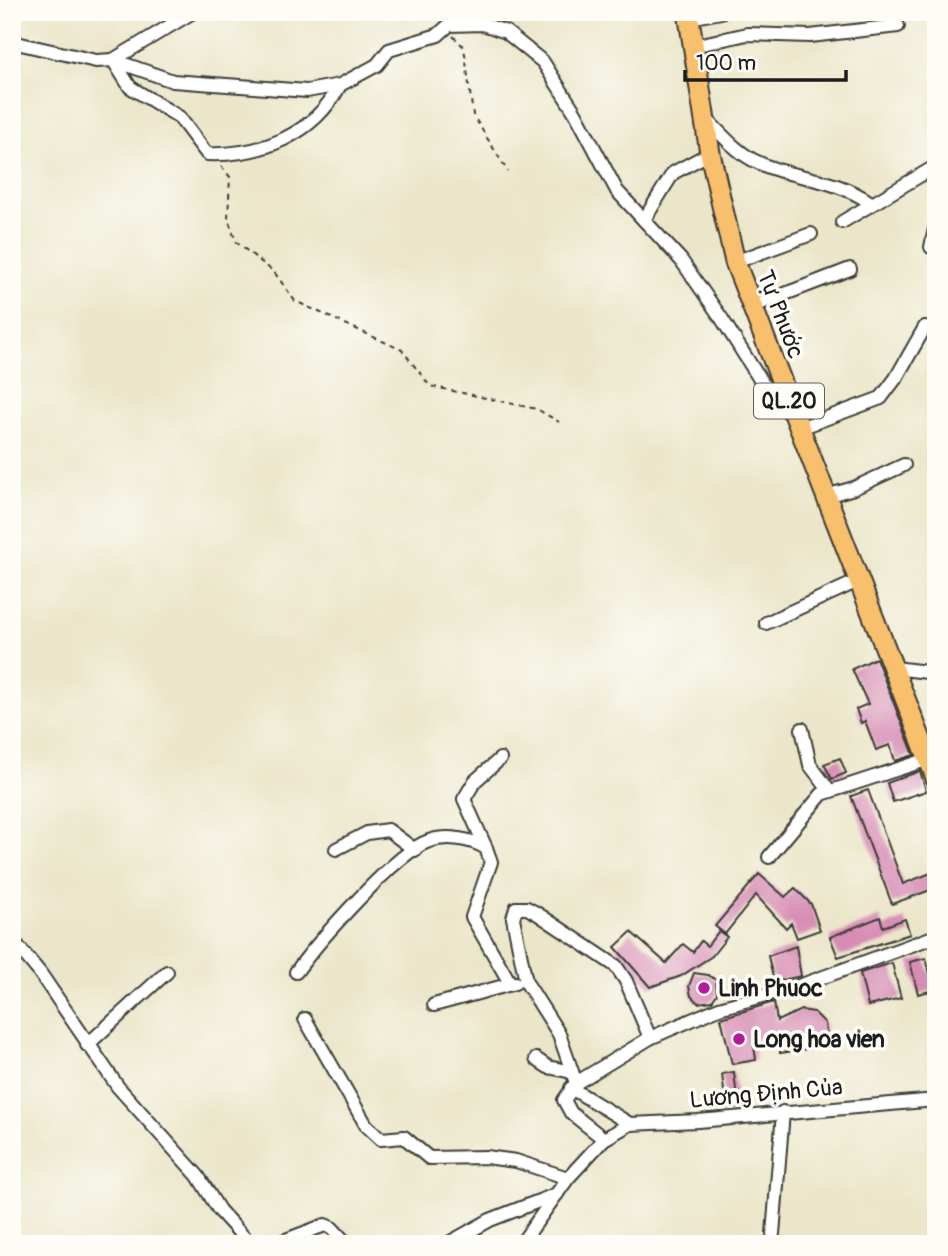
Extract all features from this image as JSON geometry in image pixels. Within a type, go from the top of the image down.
[{"type":"highway","name":"Tự Phước","points":[[688,15],[710,153],[735,262],[936,778]]},
{"type":"street","points":[[113,60],[192,12]]},
{"type":"street","points":[[688,15],[721,12]]},
{"type":"street","points":[[12,42],[96,61],[113,60],[173,81],[292,91],[340,85],[377,65],[389,51],[409,41],[438,35],[462,17],[506,32],[543,62],[576,114],[617,191],[704,292],[774,402],[798,423],[881,398],[896,378],[925,327]]},
{"type":"street","points":[[693,46],[747,34],[810,36],[898,26]]},
{"type":"street","points":[[113,60],[131,87],[179,117],[207,154],[257,150],[285,140],[325,109],[340,85]]},
{"type":"street","points":[[704,116],[738,151],[755,162],[841,186],[871,203]]},
{"type":"street","points":[[644,220],[673,173],[710,153]]},
{"type":"street","points":[[842,222],[936,166]]},
{"type":"street","points":[[936,225],[930,242],[931,247],[936,247]]},
{"type":"street","points":[[735,262],[811,234]]},
{"type":"street","points":[[751,307],[850,269]]},
{"type":"street","points":[[826,496],[898,470],[904,465]]},
{"type":"street","points":[[766,623],[860,580]]},
{"type":"street","points":[[894,668],[936,673]]},
{"type":"street","points":[[802,729],[810,765],[829,790]]},
{"type":"street","points":[[500,759],[475,781],[464,799],[491,862],[472,917],[510,984]]},
{"type":"street","points":[[769,857],[804,813],[829,790],[929,759]]},
{"type":"street","points":[[336,849],[367,833],[388,830],[415,850]]},
{"type":"street","points":[[296,972],[321,937],[402,859],[415,850],[429,841],[471,839],[486,848]]},
{"type":"street","points":[[573,1081],[559,1034],[526,982],[513,918],[513,912],[519,906],[538,914],[616,966],[626,981],[650,1038]]},
{"type":"street","points":[[604,1139],[566,1106],[566,1094],[573,1081],[650,1038],[719,1008],[799,986],[936,936]]},
{"type":"street","points":[[12,939],[40,973],[118,1087],[198,1176],[219,1210],[250,1244]]},
{"type":"street","points":[[87,1045],[167,972]]},
{"type":"street","points":[[434,1005],[526,982]]},
{"type":"street","points":[[305,1019],[366,1125],[381,1139],[404,1137],[429,1158],[477,1157],[516,1161],[568,1178]]},
{"type":"street","points":[[536,1059],[573,1081],[630,1124]]},
{"type":"street","name":"Lương Định Của","points":[[520,1244],[568,1178],[604,1139],[630,1124],[698,1121],[936,1100]]},
{"type":"street","points":[[773,1234],[783,1112]]},
{"type":"street","points":[[447,1244],[490,1220],[557,1194]]},
{"type":"street","points":[[275,1244],[325,1225],[332,1228],[347,1244]]},
{"type":"path","points":[[449,25],[466,54],[473,115],[508,172]]},
{"type":"path","points":[[207,154],[230,177],[228,218],[236,242],[274,272],[295,301],[402,350],[430,386],[537,409],[559,422]]},
{"type":"building","points":[[876,658],[914,755],[895,761],[890,745],[876,750],[865,721],[861,723],[856,709],[868,704],[852,669]]},
{"type":"building","points":[[840,758],[846,773],[832,779],[824,764]]},
{"type":"building","points":[[920,771],[926,791],[893,802],[887,783]]},
{"type":"building","points":[[868,790],[903,884],[936,871],[936,888],[892,904],[851,796]]},
{"type":"building","points":[[759,874],[785,897],[795,888],[811,904],[820,930],[797,938],[791,923],[786,928],[756,895],[725,934],[715,926]]},
{"type":"building","points":[[880,917],[883,927],[905,919],[910,934],[838,957],[830,937]]},
{"type":"building","points":[[719,931],[727,937],[712,956],[681,976],[650,987],[615,947],[631,932],[666,963],[683,944],[693,952],[701,941],[707,946]]},
{"type":"building","points":[[796,946],[801,976],[774,982],[768,956]]},
{"type":"building","points":[[926,958],[934,990],[918,994],[910,962]]},
{"type":"building","points":[[892,963],[901,998],[868,1006],[860,973]]},
{"type":"building","name":"Linh Phuoc","points":[[694,973],[708,975],[716,980],[717,994],[712,1001],[698,1003],[691,996],[689,986]]},
{"type":"building","points":[[774,1002],[777,1021],[801,1010],[814,1012],[825,1023],[828,1046],[780,1053],[780,1043],[754,1046],[756,1060],[732,1064],[721,1018]]},
{"type":"building","points":[[734,1072],[738,1107],[726,1108],[722,1074]]},
{"type":"place","name":"Linh Phuoc","points":[[704,988]]},
{"type":"place","name":"Long hoa vien","points":[[739,1039]]}]
